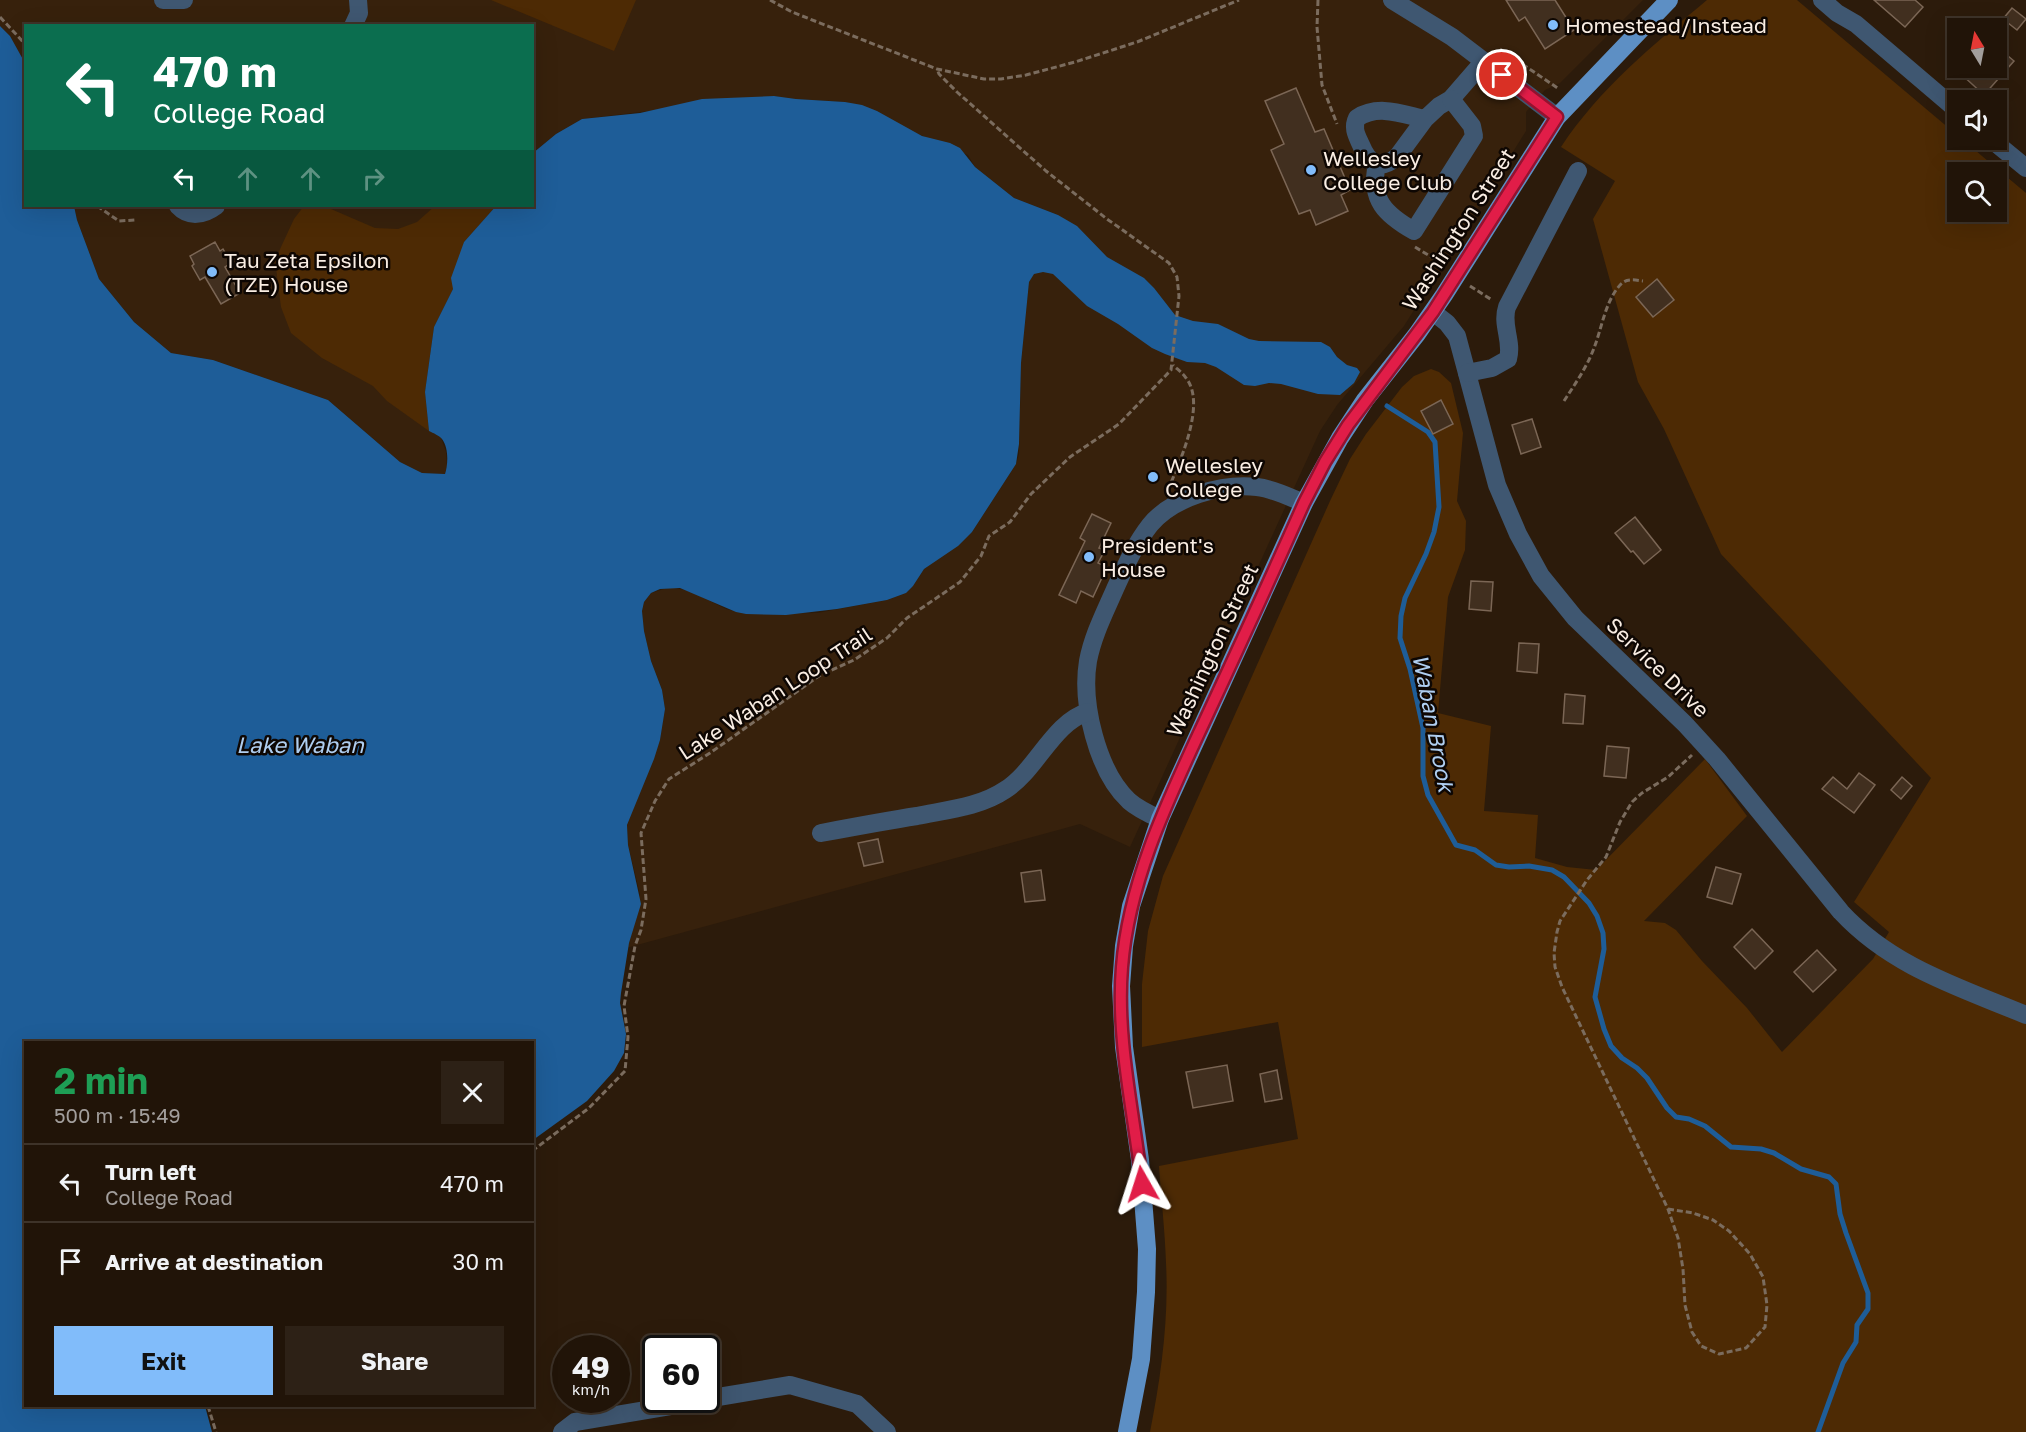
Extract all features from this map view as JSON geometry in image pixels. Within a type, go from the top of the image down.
[{"type":"main road","name":"Washington Street","points":[[1127,1432],[1142,1347],[1147,1248],[1140,1160],[1124,1047],[1120,986],[1131,906],[1160,819],[1304,503],[1325,462],[1348,425],[1433,312],[1557,117],[1669,0]]},
{"type":"street","points":[[164,0],[184,0]]},
{"type":"street","points":[[354,24],[359,13],[358,0]]},
{"type":"street","points":[[1392,0],[1452,37],[1557,117]]},
{"type":"street","points":[[1822,0],[1837,13],[1856,24],[1947,102]]},
{"type":"street","points":[[1840,0],[1856,24]]},
{"type":"street","points":[[1425,119],[1380,110],[1372,111],[1358,118],[1355,130],[1370,161],[1377,164],[1391,162],[1425,119],[1451,99],[1484,62]]},
{"type":"street","points":[[1377,164],[1376,187],[1384,209],[1393,219],[1414,231],[1474,136],[1472,126],[1451,99]]},
{"type":"street","points":[[2004,150],[2026,168]]},
{"type":"street","points":[[1467,373],[1498,365],[1508,358],[1509,346],[1505,322],[1507,307],[1578,171]]},
{"type":"street","points":[[180,207],[190,214],[200,214],[214,207]]},
{"type":"street","name":"Service Drive","points":[[1433,312],[1448,323],[1457,336],[1497,485],[1518,534],[1541,576],[1580,622],[1704,743],[1841,912],[1862,934],[1897,959],[2026,1015]]},
{"type":"street","points":[[1160,819],[1137,807],[1121,792],[1102,756],[1088,712],[1086,674],[1093,640],[1131,555],[1143,534],[1166,509],[1182,500],[1204,493],[1236,487],[1258,487],[1304,503]]},
{"type":"street","points":[[821,833],[953,809],[994,797],[1018,780],[1069,721],[1088,712]]},
{"type":"street","points":[[720,1397],[790,1385],[857,1404],[887,1432]]},
{"type":"street","points":[[562,1432],[575,1422],[642,1410]]},
{"type":"path","points":[[770,0],[792,12],[937,69],[984,79],[1026,75],[1075,62],[1137,42],[1239,0]]},
{"type":"path","points":[[1318,0],[1319,64],[1324,94],[1334,116]]},
{"type":"path","points":[[0,17],[24,43]]},
{"type":"path","points":[[937,69],[957,92],[1046,171],[1107,219],[1163,257],[1174,270],[1179,296],[1173,365],[1187,378],[1190,385],[1193,393],[1193,414],[1181,458],[1166,495]]},
{"type":"path","points":[[1551,92],[1555,87]]},
{"type":"path","points":[[99,207],[119,221],[135,220]]},
{"type":"path","points":[[1564,401],[1584,371],[1611,300],[1622,283],[1627,280],[1643,281]]},
{"type":"path","points":[[1466,283],[1507,307]]},
{"type":"path","name":"Lake Waban Loop Trail","points":[[534,1149],[589,1108],[625,1071],[628,1037],[624,1006],[634,946],[641,930],[646,899],[641,833],[655,801],[669,779],[819,676],[854,660],[887,638],[907,618],[960,582],[981,556],[989,536],[1010,522],[1031,495],[1070,457],[1119,424],[1168,375],[1173,365]]},
{"type":"path","points":[[1668,1209],[1693,1212],[1713,1220],[1730,1231],[1750,1254],[1762,1277],[1767,1305],[1765,1327],[1746,1348],[1719,1354],[1701,1346],[1692,1332],[1685,1305],[1678,1238],[1668,1209],[1616,1103],[1555,967],[1560,921],[1587,880],[1606,857],[1620,822],[1632,802],[1668,777],[1704,743]]},
{"type":"path","points":[[208,1407],[216,1432]]},
{"type":"shaded area","name":"Wellesley College","points":[[0,0],[1643,0],[1560,83],[1545,90],[1526,112],[1526,131],[1404,326],[1337,405],[1320,431],[1130,847],[1080,824],[626,948],[640,894],[628,845],[627,825],[660,740],[665,709],[662,690],[651,661],[644,631],[642,611],[644,602],[651,593],[670,587],[690,591],[726,609],[746,614],[817,613],[887,600],[906,593],[924,569],[972,532],[1016,464],[1019,454],[1021,363],[1029,282],[1058,215],[1014,198],[975,167],[968,155],[906,129],[877,111],[845,102],[774,96],[582,119],[556,134],[534,152],[534,24],[24,24],[24,61],[10,36],[0,26]]},
{"type":"shaded area","points":[[491,0],[636,0],[614,51]]},
{"type":"shaded area","points":[[1707,0],[1797,0],[1947,127],[1947,150],[1975,150],[1989,162],[1947,162],[1947,222],[2007,222],[2007,177],[2026,193],[2026,1432],[1150,1432],[1161,1369],[1167,1284],[1159,1166],[1298,1139],[1278,1022],[1142,1047],[1142,984],[1148,931],[1163,876],[1350,459],[1402,387],[1414,376],[1431,369],[1439,372],[1451,383],[1463,433],[1457,501],[1466,521],[1465,550],[1448,597],[1438,713],[1491,726],[1484,811],[1538,815],[1535,858],[1567,867],[1596,870],[1705,759],[1747,816],[1644,921],[1665,923],[1676,930],[1747,1008],[1782,1052],[1873,959],[1889,932],[1854,902],[1931,778],[1721,554],[1664,429],[1638,382],[1593,219],[1615,181],[1561,147],[1610,86]]},
{"type":"shaded area","points":[[74,207],[495,207],[464,242],[453,289],[434,327],[425,392],[446,452],[445,474],[422,473],[400,462],[328,400],[213,360],[171,353],[134,322],[99,279]]},
{"type":"shaded area","points":[[303,207],[326,207],[375,228],[398,229],[417,222],[434,207],[495,207],[464,242],[453,289],[434,327],[425,392],[429,431],[387,401],[373,386],[322,358],[291,333],[281,307],[275,260],[294,219]]},
{"type":"water","name":"Lake Waban","points":[[0,26],[10,36],[24,61],[24,207],[74,207],[99,279],[134,322],[171,353],[213,360],[328,400],[400,462],[422,473],[445,474],[446,470],[446,447],[440,437],[429,431],[425,392],[434,327],[453,289],[451,278],[464,242],[495,207],[534,207],[534,152],[556,134],[582,119],[640,113],[702,99],[774,96],[845,102],[877,111],[922,136],[960,148],[975,167],[1014,198],[1058,215],[1077,226],[1107,257],[1144,278],[1175,315],[1193,321],[1218,324],[1249,339],[1259,341],[1321,342],[1330,347],[1347,365],[1357,368],[1360,372],[1354,383],[1340,395],[1318,394],[1281,384],[1244,385],[1216,367],[1205,363],[1187,362],[1152,348],[1087,306],[1053,274],[1043,272],[1034,274],[1029,282],[1021,363],[1019,444],[1016,464],[972,532],[958,546],[924,569],[906,593],[887,600],[786,615],[736,612],[680,588],[660,589],[651,593],[644,602],[642,611],[644,631],[651,661],[662,690],[665,709],[654,759],[627,825],[628,845],[641,904],[629,943],[621,993],[620,1003],[626,1034],[624,1053],[614,1071],[587,1101],[534,1139],[534,1041],[24,1041],[24,1407],[205,1407],[212,1432],[0,1432]]},
{"type":"building","name":"Homestead/Instead","points":[[1506,0],[1555,0],[1574,30],[1545,49],[1525,17],[1519,21]]},
{"type":"building","points":[[1874,0],[1915,0],[1923,7],[1905,27]]},
{"type":"building","points":[[2012,8],[2026,19],[2017,30],[2007,22],[2007,18],[2004,18]]},
{"type":"building","points":[[2007,55],[2014,61],[2007,69]]},
{"type":"building","points":[[1965,78],[1999,78],[1988,90],[1979,90]]},
{"type":"building","name":"Wellesley College Club","points":[[1296,88],[1315,132],[1324,129],[1350,190],[1341,195],[1348,211],[1316,225],[1310,210],[1299,214],[1271,150],[1284,144],[1265,101]]},
{"type":"building","name":"Tau Zeta Epsilon (TZE) House","points":[[215,242],[220,251],[223,249],[231,263],[225,267],[240,293],[221,304],[205,277],[200,280],[192,266],[194,264],[190,256]]},
{"type":"building","points":[[1657,279],[1674,300],[1653,317],[1636,297]]},
{"type":"building","points":[[1441,400],[1453,424],[1433,434],[1421,411]]},
{"type":"building","points":[[1532,419],[1541,447],[1521,454],[1512,425]]},
{"type":"building","name":"President's House","points":[[1092,514],[1111,523],[1099,548],[1105,550],[1098,563],[1107,567],[1093,597],[1081,591],[1076,603],[1059,595],[1085,541],[1080,538]]},
{"type":"building","points":[[1635,517],[1661,550],[1644,564],[1615,533]]},
{"type":"building","points":[[1471,581],[1493,582],[1491,611],[1469,609]]},
{"type":"building","points":[[1519,643],[1539,644],[1537,673],[1517,671]]},
{"type":"building","points":[[1565,694],[1585,696],[1583,724],[1563,723]]},
{"type":"building","points":[[1607,746],[1629,748],[1626,778],[1604,776]]},
{"type":"building","points":[[1859,773],[1875,785],[1854,813],[1822,789],[1833,777],[1847,789]]},
{"type":"building","points":[[1902,777],[1912,786],[1901,799],[1891,790]]},
{"type":"building","points":[[878,839],[883,862],[864,866],[858,843]]},
{"type":"building","points":[[1716,867],[1741,874],[1732,904],[1707,897]]},
{"type":"building","points":[[1041,870],[1045,900],[1025,902],[1021,873]]},
{"type":"building","points":[[1752,929],[1773,951],[1755,969],[1734,947]]},
{"type":"building","points":[[1817,950],[1836,970],[1813,992],[1794,972]]},
{"type":"building","points":[[1227,1065],[1233,1101],[1193,1108],[1186,1072]]},
{"type":"building","points":[[1277,1070],[1282,1099],[1265,1102],[1260,1074]]},
{"type":"waterway","name":"Waban Brook","points":[[1387,406],[1428,432],[1435,442],[1439,507],[1434,532],[1426,554],[1405,598],[1400,638],[1410,669],[1423,728],[1423,776],[1428,795],[1456,845],[1475,850],[1496,865],[1529,866],[1552,870],[1564,877],[1589,903],[1603,933],[1604,949],[1595,997],[1604,1029],[1611,1046],[1647,1078],[1667,1108],[1676,1117],[1689,1119],[1705,1126],[1731,1147],[1761,1149],[1774,1153],[1801,1169],[1829,1177],[1836,1184],[1840,1214],[1868,1293],[1868,1309],[1857,1325],[1856,1342],[1843,1363],[1818,1432]]},
{"type":"place","name":"Homestead/Instead","points":[[1553,25]]},
{"type":"place","name":"Wellesley College Club","points":[[1311,170]]},
{"type":"place","name":"Tau Zeta Epsilon (TZE) House","points":[[212,272]]},
{"type":"place","name":"Wellesley College","points":[[1153,477]]},
{"type":"place","name":"President's House","points":[[1089,557]]},
{"type":"route","points":[[1142,1184],[1124,1047],[1120,986],[1131,906],[1142,871],[1168,801],[1304,503],[1325,462],[1348,425],[1444,295],[1557,117],[1502,75]]}]
